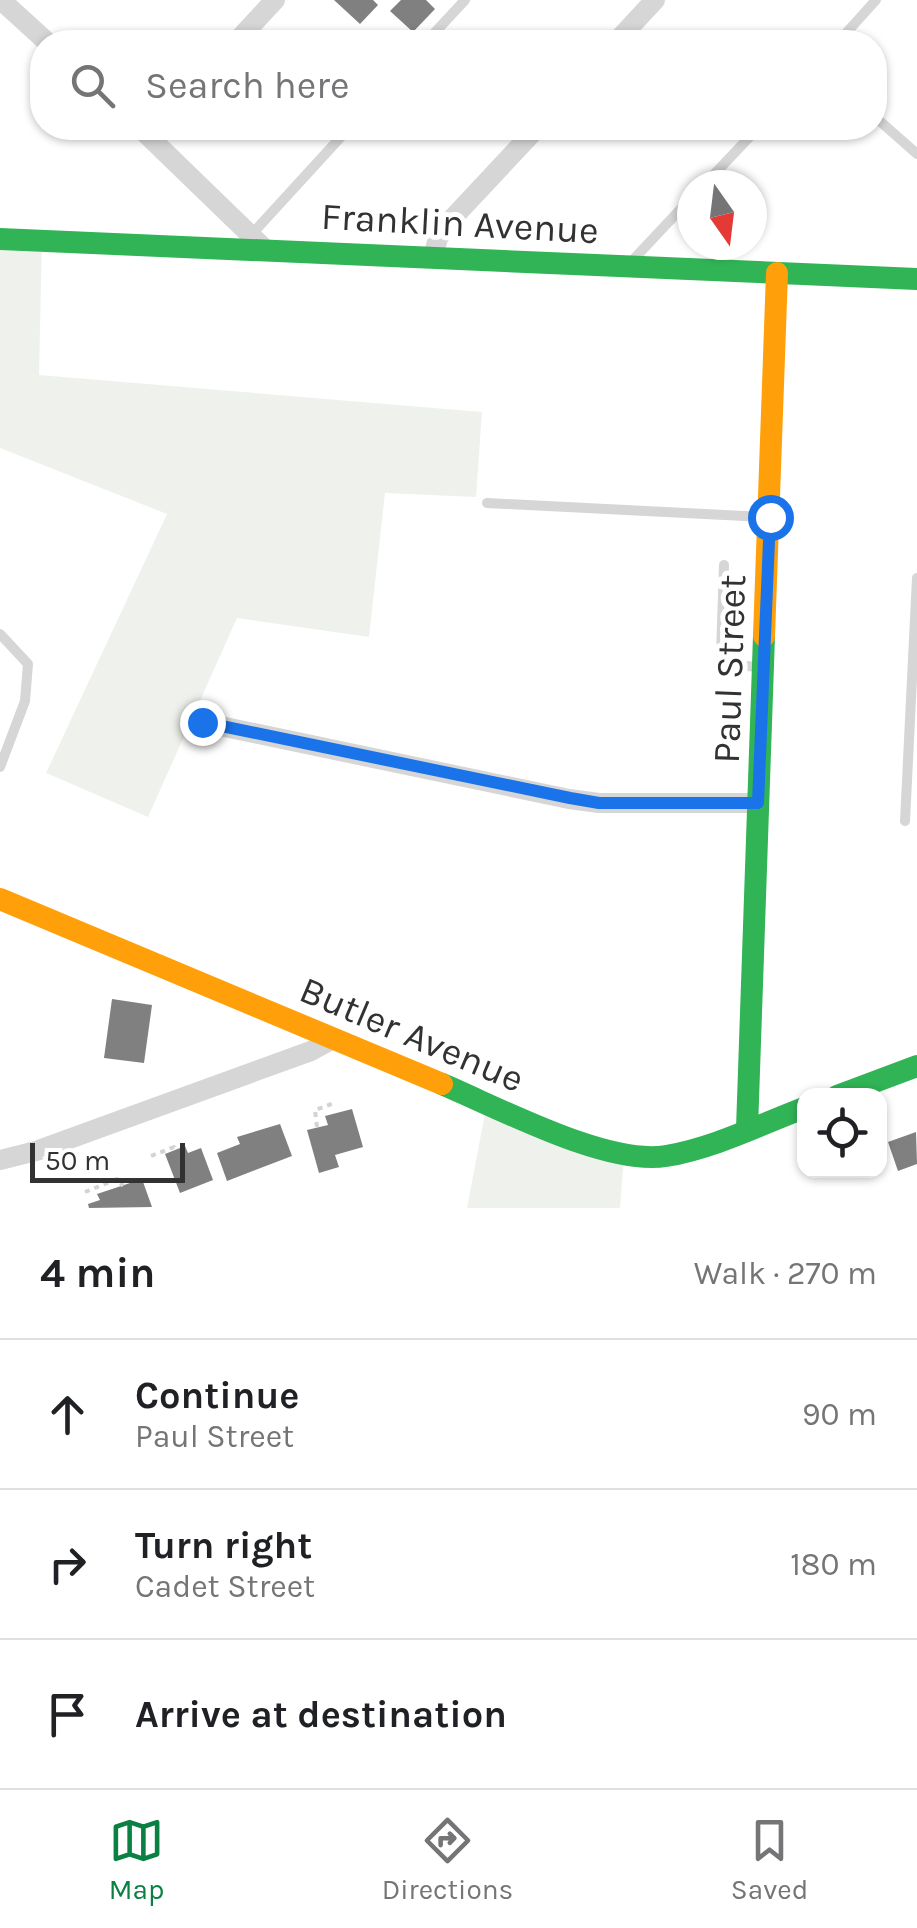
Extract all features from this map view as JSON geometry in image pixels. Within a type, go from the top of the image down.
[{"type":"street","points":[[1,0],[35,30]]},
{"type":"street","points":[[247,30],[275,0]]},
{"type":"street","points":[[627,30],[655,0]]},
{"type":"street","points":[[159,140],[258,242]]},
{"type":"street","points":[[433,256],[438,238],[450,222],[526,140]]},
{"type":"street","name":"Franklin Avenue","points":[[0,238],[258,242],[433,256],[917,279]]},
{"type":"street","name":"Paul Street","points":[[747,1129],[777,273]]},
{"type":"street","points":[[202,722],[584,801],[758,803]]},
{"type":"street","name":"Butler Avenue","points":[[0,900],[624,1157],[650,1159],[675,1155],[797,1111]]},
{"type":"street","points":[[0,1160],[311,1051],[333,1038]]},
{"type":"street","points":[[859,1088],[917,1066]]},
{"type":"lane","points":[[437,30],[465,0]]},
{"type":"lane","points":[[849,30],[876,0]]},
{"type":"lane","points":[[887,127],[917,154]]},
{"type":"lane","points":[[258,242],[339,140]]},
{"type":"lane","points":[[718,170],[747,140]]},
{"type":"lane","points":[[626,266],[677,213]]},
{"type":"lane","points":[[486,503],[770,517]]},
{"type":"lane","points":[[724,564],[721,653],[728,665],[764,667]]},
{"type":"lane","points":[[905,821],[917,578]]},
{"type":"lane","points":[[0,634],[28,664],[25,701],[0,766]]},
{"type":"path","points":[[317,1127],[315,1110],[334,1103]]},
{"type":"path","points":[[151,1156],[174,1150]]},
{"type":"path","points":[[85,1192],[117,1179],[122,1186]]},
{"type":"shaded area","points":[[0,239],[42,240],[39,375],[482,412],[476,497],[385,493],[369,637],[237,618],[148,817],[46,773],[167,514],[0,448]]},
{"type":"shaded area","points":[[487,1103],[624,1157],[620,1208],[467,1208]]},
{"type":"building","points":[[334,0],[373,0],[378,5],[360,24]]},
{"type":"building","points":[[401,0],[426,0],[435,9],[415,30],[390,11]]},
{"type":"building","points":[[112,999],[152,1005],[144,1063],[104,1058]]},
{"type":"building","points":[[352,1109],[363,1147],[335,1155],[339,1167],[319,1173],[307,1130],[328,1125],[325,1116]]},
{"type":"building","points":[[280,1124],[292,1156],[227,1181],[217,1153],[240,1144],[237,1137]]},
{"type":"building","points":[[916,1132],[917,1164],[898,1171],[888,1142]]},
{"type":"building","points":[[185,1146],[188,1153],[201,1148],[213,1180],[180,1193],[165,1154]]},
{"type":"building","points":[[142,1179],[152,1207],[89,1208],[88,1204],[100,1200],[97,1194]]},
{"type":"traffic: fast","points":[[0,239],[917,279]]},
{"type":"traffic: fast","points":[[747,1129],[764,636]]},
{"type":"traffic: fast","points":[[858,1088],[917,1066]]},
{"type":"traffic: fast","points":[[442,1084],[553,1133],[642,1157],[701,1148],[797,1111]]},
{"type":"traffic: slow","points":[[764,636],[777,273]]},
{"type":"traffic: slow","points":[[0,899],[442,1084]]},
{"type":"route","points":[[202,722],[599,803],[758,803],[770,517]]}]
